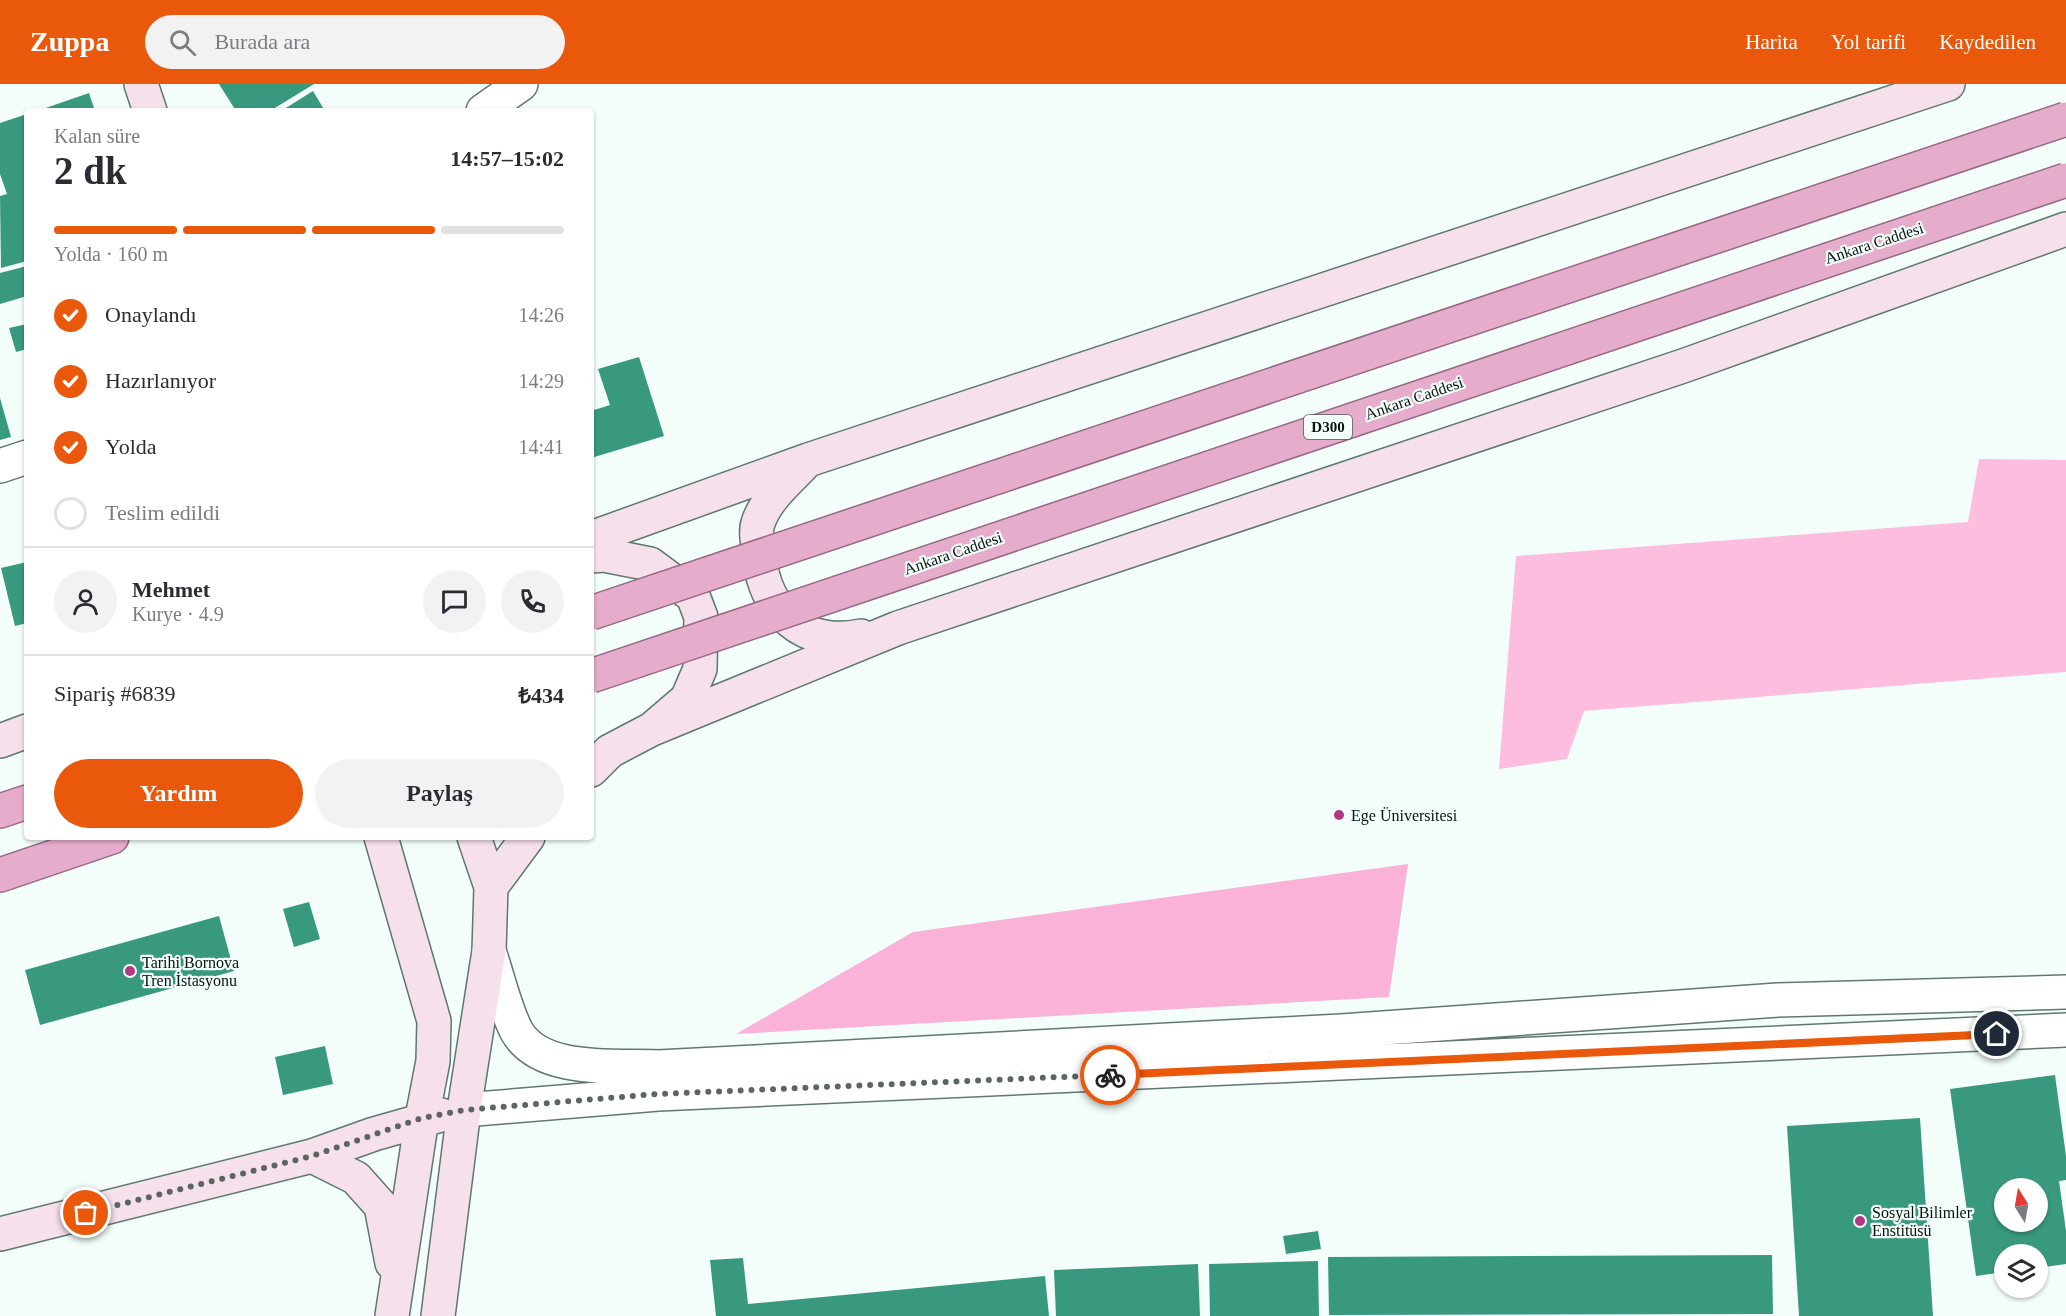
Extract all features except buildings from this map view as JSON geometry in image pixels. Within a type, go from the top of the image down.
[{"type":"highway","points":[[594,612],[2066,119]]},
{"type":"highway","name":"Ankara Caddesi","points":[[594,674],[2066,180]]},
{"type":"highway","points":[[0,811],[24,803]]},
{"type":"highway","points":[[0,875],[103,840]]},
{"type":"main road","points":[[141,84],[149,108]]},
{"type":"main road","points":[[594,537],[808,460],[1948,84]]},
{"type":"main road","points":[[594,767],[610,751],[652,729],[898,628],[1683,366],[2066,229]]},
{"type":"main road","points":[[808,460],[768,501],[757,525],[760,565],[769,592],[788,621],[810,635],[842,640],[898,628]]},
{"type":"main road","points":[[594,556],[603,555],[650,564],[693,596],[701,617],[700,669],[687,699],[652,729]]},
{"type":"main road","points":[[0,741],[24,732]]},
{"type":"main road","points":[[382,840],[434,1021],[433,1061],[422,1118],[392,1316]]},
{"type":"main road","points":[[438,1316],[464,1110],[489,951],[491,888],[475,840]]},
{"type":"main road","points":[[491,888],[526,840]]},
{"type":"main road","points":[[0,1234],[312,1156],[422,1118],[464,1110]]},
{"type":"main road","points":[[312,1156],[356,1178],[381,1206],[397,1282]]},
{"type":"street","points":[[487,108],[521,84]]},
{"type":"street","points":[[0,466],[24,458]]},
{"type":"street","points":[[489,951],[517,1031],[545,1057],[568,1064],[658,1067],[1341,1031],[1778,1000],[2066,992]]},
{"type":"street","points":[[464,1110],[657,1094],[2066,1030]]},
{"type":"shaded area","points":[[1979,459],[2066,460],[2066,672],[1584,711],[1567,759],[1499,769],[1516,556],[1968,522]]},
{"type":"shaded area","points":[[1408,864],[1389,997],[736,1034],[913,932]]},
{"type":"way so far","points":[[86,1213],[312,1156],[422,1118],[464,1110],[657,1094],[845,1088],[1110,1075]]},
{"type":"place","name":"Ege Üniversitesi","points":[[1339,815]]},
{"type":"place","name":"Tarihi Bornova Tren İstasyonu","points":[[130,971]]},
{"type":"place","name":"Sosyal Bilimler Enstitüsü","points":[[1860,1221]]},
{"type":"route","points":[[1110,1075],[1997,1034]]}]
